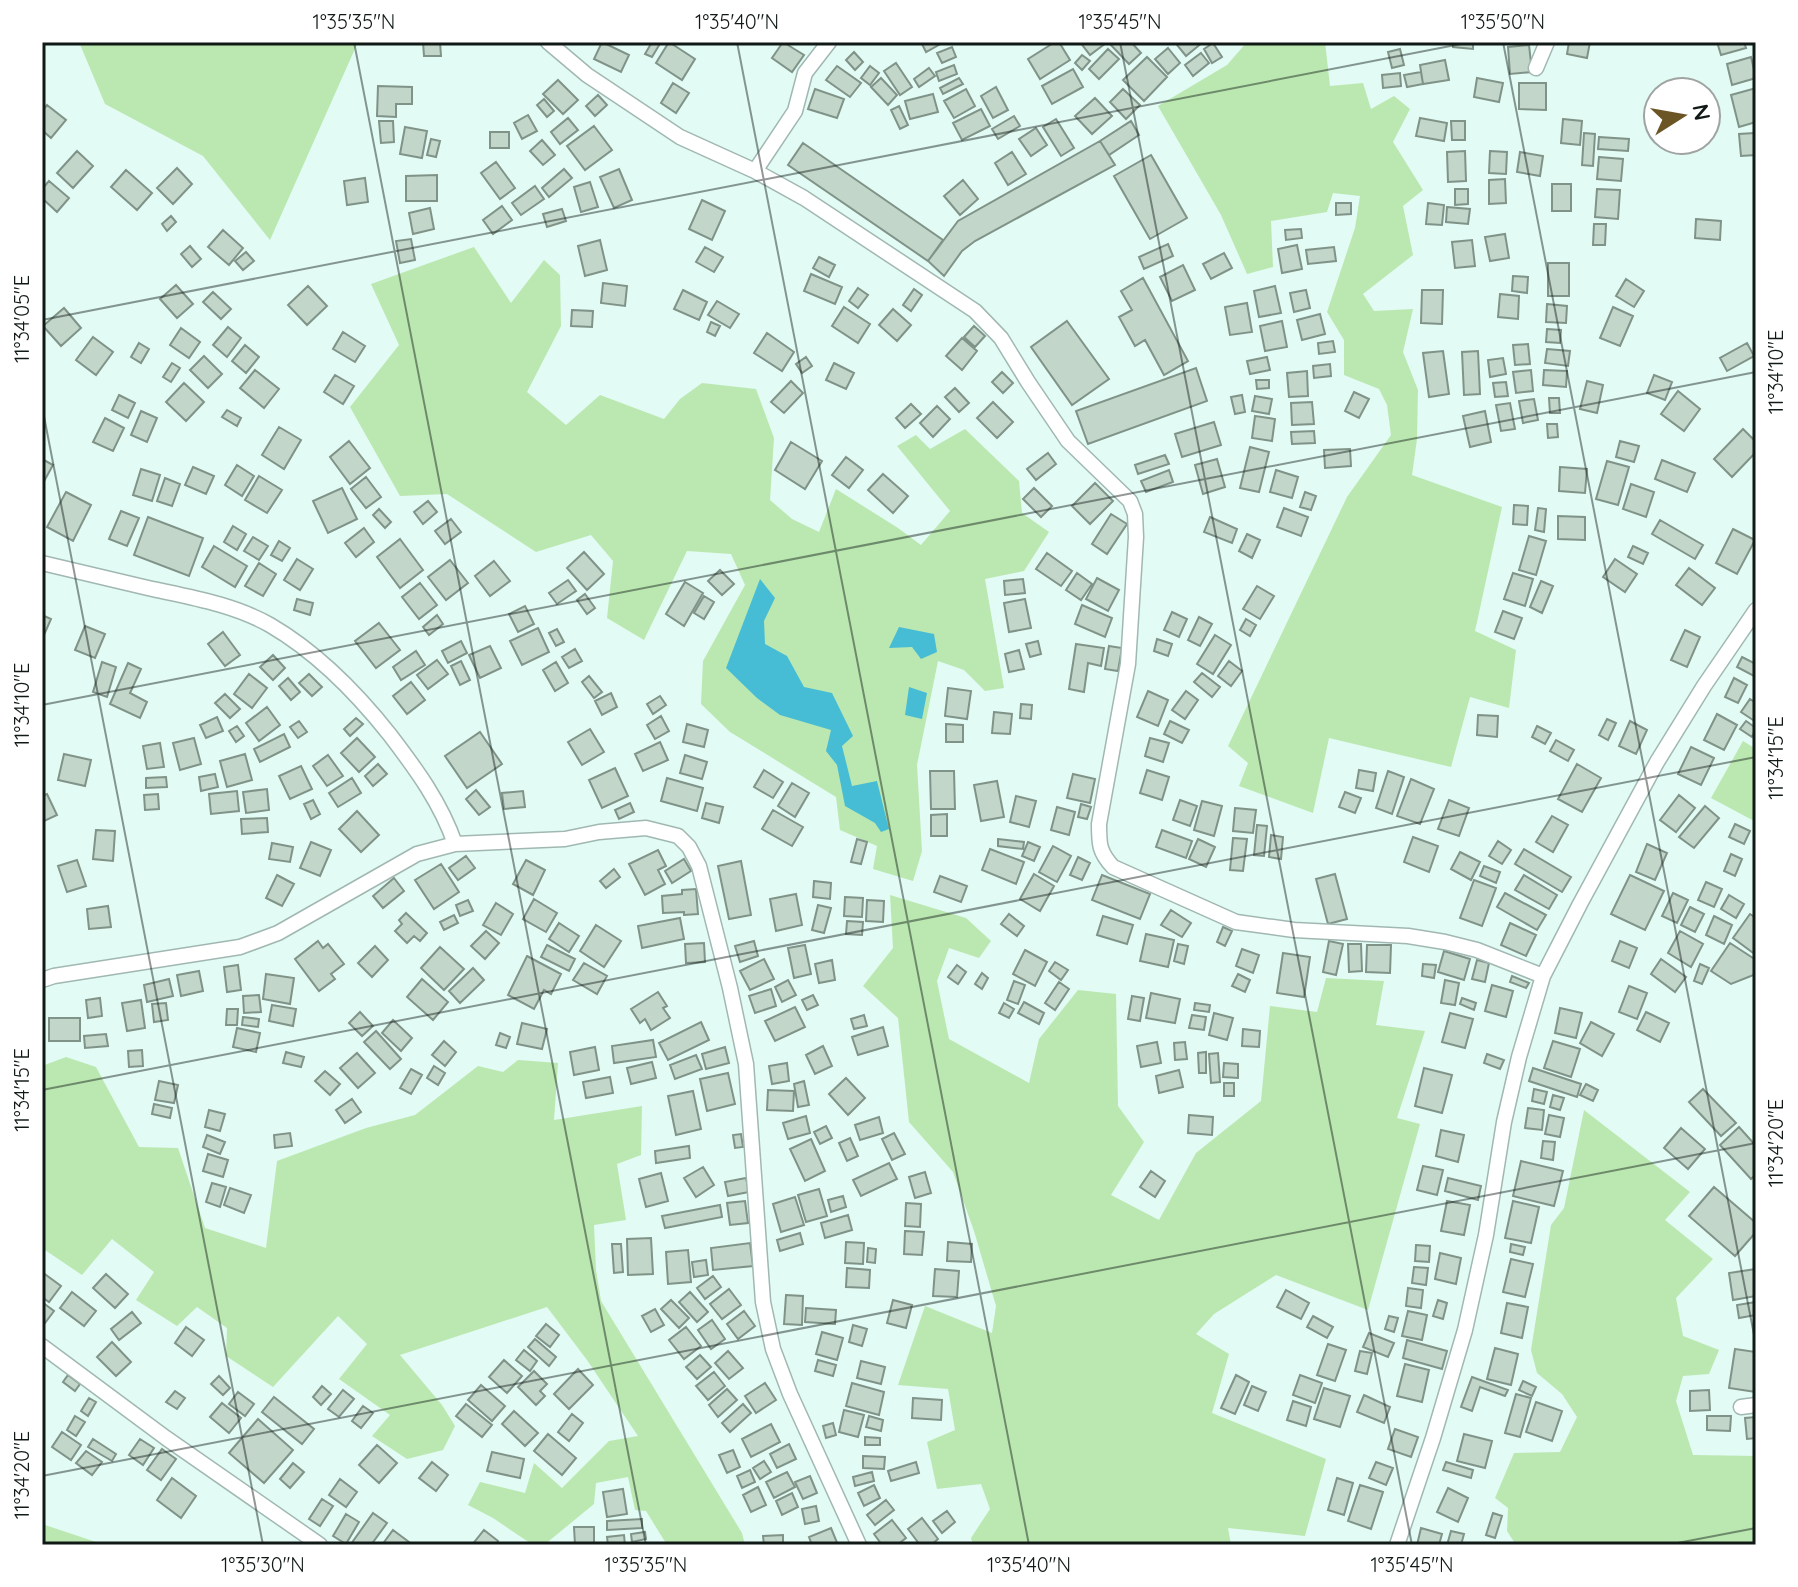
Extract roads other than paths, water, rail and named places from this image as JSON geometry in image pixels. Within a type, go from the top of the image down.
[{"type":"street","points":[[548,42],[587,75],[680,137],[755,171],[804,198],[975,311],[1001,338],[1068,441],[1130,501],[1135,514],[1136,537],[1128,664],[1099,824],[1102,855],[1113,867],[1236,922],[1294,930],[1408,936],[1445,942],[1477,950],[1543,976]]},
{"type":"street","points":[[755,171],[795,111],[805,73],[829,42]]},
{"type":"street","points":[[1536,68],[1547,42]]},
{"type":"street","points":[[42,563],[215,603],[267,624],[289,638],[318,658],[351,689],[385,730],[438,803],[455,844]]},
{"type":"street","points":[[1397,1545],[1465,1330],[1486,1235],[1504,1122],[1543,976],[1657,762],[1756,610]]},
{"type":"street","points":[[42,980],[240,947],[278,933],[417,854],[455,844],[565,839],[646,828],[678,836],[689,847],[699,866],[746,1064],[763,1302],[773,1349],[790,1394],[859,1545]]},
{"type":"street","points":[[42,1346],[166,1438],[320,1545]]},
{"type":"water","points":[[760,579],[775,598],[764,621],[765,644],[787,656],[804,687],[832,693],[853,736],[842,746],[852,786],[877,781],[889,829],[881,832],[875,823],[845,806],[837,765],[826,751],[831,730],[780,715],[726,668]]},
{"type":"water","points":[[899,627],[934,634],[937,652],[921,659],[912,647],[889,648]]},
{"type":"water","points":[[909,687],[927,693],[922,719],[905,715]]}]
